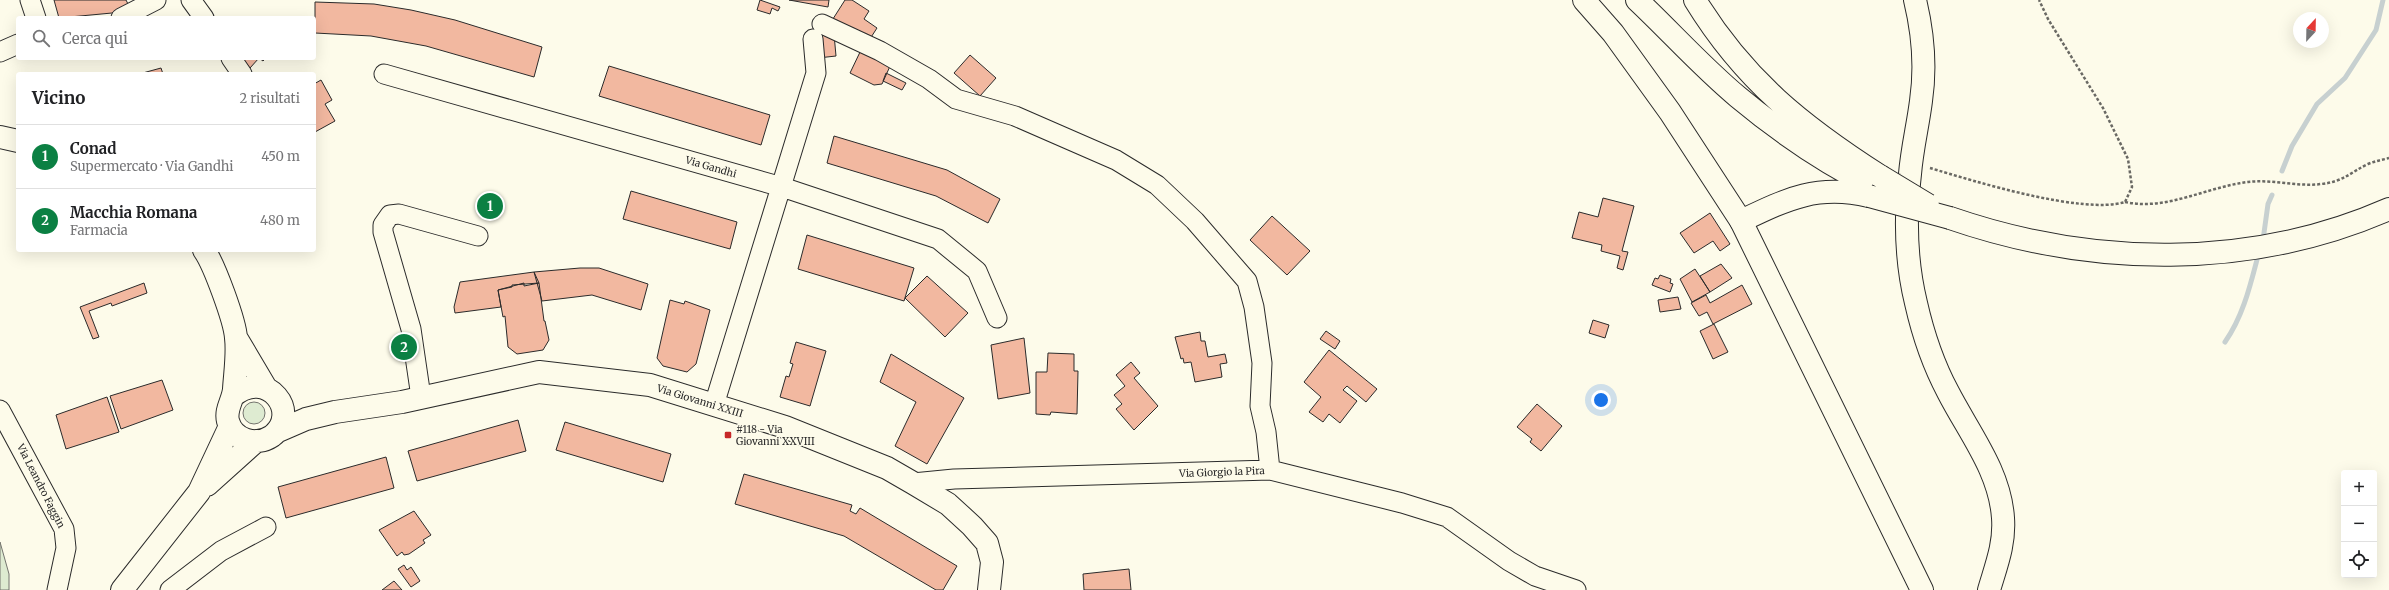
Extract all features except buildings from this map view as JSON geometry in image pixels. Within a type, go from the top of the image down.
[{"type":"main road","points":[[1584,0],[1613,33],[1670,112],[1741,222],[1922,588]]},
{"type":"main road","points":[[1637,0],[1732,91],[1767,120],[1823,160],[1875,186],[1950,218],[2003,235],[2061,247],[2118,254],[2181,254],[2238,251],[2286,243],[2337,229],[2389,209]]},
{"type":"main road","points":[[1695,0],[1727,47],[1765,90],[1875,186]]},
{"type":"main road","points":[[1915,0],[1921,33],[1924,67],[1922,100],[1911,162],[1908,230],[1913,288],[1919,314],[1935,364],[1950,397],[1991,469],[2001,505],[2003,525],[2002,544],[1988,587]]},
{"type":"main road","points":[[0,137],[16,141]]},
{"type":"main road","points":[[1741,222],[1790,200],[1813,192],[1839,191],[1875,186]]},
{"type":"main road","points":[[205,252],[218,279],[236,337],[273,395],[283,417],[276,432],[267,439],[256,441],[241,438],[230,426],[227,410],[233,396],[236,337]]},
{"type":"main road","name":"Via Giovanni XXIII","points":[[276,432],[306,419],[335,412],[421,397],[539,372],[597,377],[650,385],[785,427],[888,468],[948,504],[972,526],[987,543],[992,562],[989,590]]},
{"type":"main road","points":[[233,396],[248,386],[273,395]]},
{"type":"main road","name":"Via Giovanni XXIII","points":[[273,395],[306,408],[335,412]]},
{"type":"main road","points":[[199,492],[230,426]]},
{"type":"main road","points":[[122,590],[199,492],[256,441]]},
{"type":"street","points":[[30,0],[35,16]]},
{"type":"street","points":[[124,16],[156,0]]},
{"type":"street","points":[[191,0],[203,16]]},
{"type":"street","points":[[714,405],[782,187],[782,179],[816,73],[817,31],[880,51],[929,79],[956,99],[1015,116],[1116,160],[1157,185],[1195,221],[1247,281],[1254,307],[1262,363],[1260,406],[1266,432],[1270,470]]},
{"type":"street","points":[[0,52],[16,45]]},
{"type":"street","points":[[232,60],[241,72]]},
{"type":"street","name":"Via Gandhi","points":[[384,74],[782,187],[938,238],[976,271],[997,318]]},
{"type":"street","points":[[421,397],[411,329],[386,245],[383,225],[390,215],[399,214],[478,236]]},
{"type":"street","name":"Via Leandro Faggin","points":[[0,410],[64,529],[66,548],[57,590]]},
{"type":"street","name":"Via Giorgio la Pira","points":[[913,483],[954,479],[1270,470],[1402,503],[1447,517],[1509,561],[1535,576],[1576,590]]},
{"type":"street","points":[[170,590],[221,551],[266,527]]},
{"type":"path","points":[[2040,0],[2048,20],[2103,108],[2128,159],[2132,187],[2125,202]]},
{"type":"path","points":[[1911,162],[2009,190],[2093,205],[2114,205],[2125,202],[2141,205],[2167,203],[2206,191],[2249,182],[2321,184],[2347,178],[2368,164],[2389,158]]},
{"type":"green space","points":[[254,402],[262,405],[265,413],[262,421],[254,424],[246,421],[243,413],[246,405]]},
{"type":"green space","points":[[0,542],[9,574],[9,590],[0,590]]},
{"type":"waterway","points":[[2282,171],[2292,146],[2317,104],[2345,78],[2376,30],[2383,0]]},
{"type":"waterway","points":[[2263,240],[2268,204],[2272,195]]},
{"type":"waterway","points":[[2225,342],[2232,332],[2242,310],[2250,287],[2259,252]]},
{"type":"place","name":"Conad","points":[[490,206]]},
{"type":"place","name":"Macchia Romana","points":[[404,347]]},
{"type":"place","name":"#118 - Via Giovanni XXVIII","points":[[728,435]]}]
